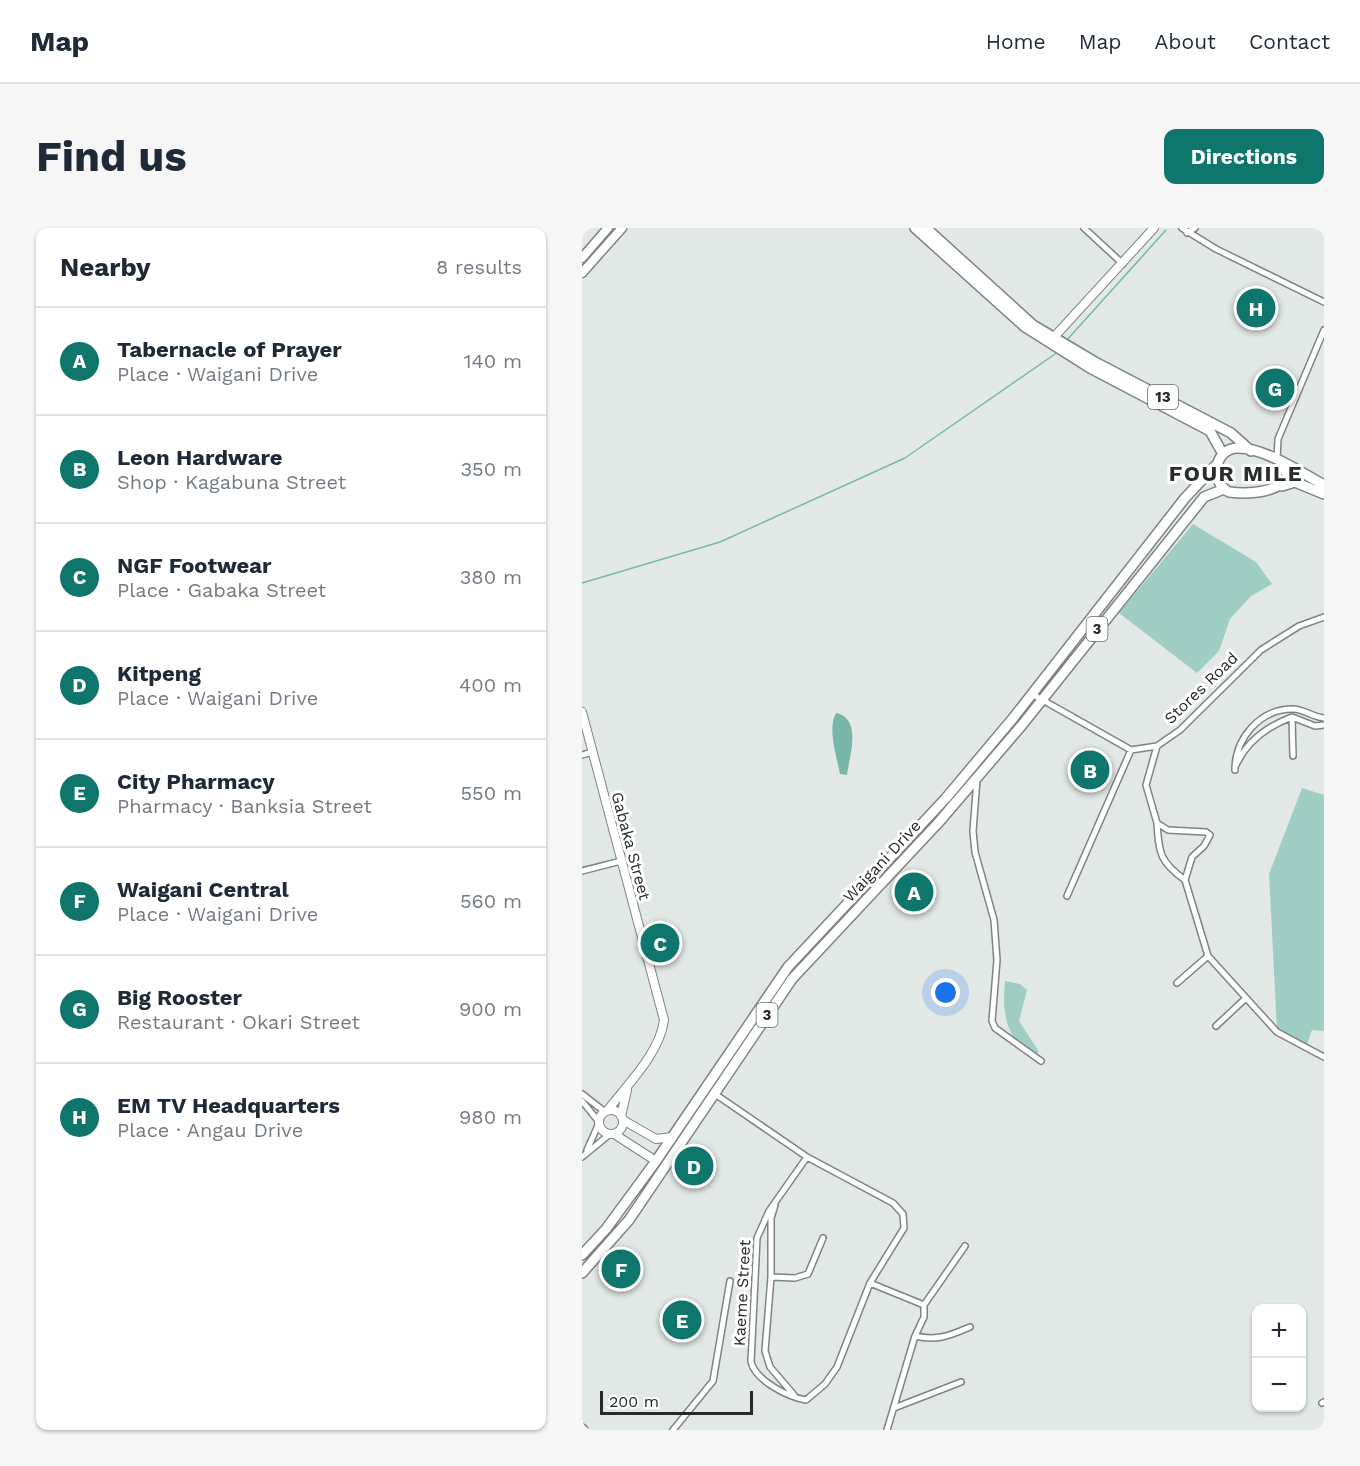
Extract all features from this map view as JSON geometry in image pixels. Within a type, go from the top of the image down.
[{"type":"highway","name":"13","points":[[915,228],[1025,327],[1056,342]]},
{"type":"highway","name":"13","points":[[926,228],[1056,342],[1210,431],[1223,454],[1238,448],[1251,451],[1279,460],[1324,484]]},
{"type":"highway","name":"13","points":[[1069,351],[1231,433],[1251,451]]},
{"type":"highway","name":"Waigani Drive","points":[[582,1255],[606,1229],[656,1161],[788,968],[946,798],[1032,694],[1185,498],[1217,464],[1223,454]]},
{"type":"highway","points":[[1274,488],[1288,476],[1279,460]]},
{"type":"highway","points":[[1217,464],[1217,480],[1224,489],[1239,493],[1296,482],[1324,494]]},
{"type":"highway","name":"Waigani Drive","points":[[582,1273],[629,1220],[764,1018],[804,966],[963,794],[1042,700],[1197,504],[1208,493],[1224,489]]},
{"type":"highway","points":[[910,836],[918,833],[956,791],[963,794]]},
{"type":"highway","points":[[764,1001],[769,1006],[789,978],[804,966]]},
{"type":"highway","points":[[725,1057],[734,1051],[758,1016],[764,1018]]},
{"type":"highway","points":[[656,1161],[664,1163],[689,1128],[694,1125]]},
{"type":"main road","points":[[582,258],[608,228]]},
{"type":"main road","points":[[582,273],[622,228]]},
{"type":"street","points":[[1084,228],[1123,264]]},
{"type":"street","points":[[1056,342],[1154,228]]},
{"type":"street","points":[[1182,228],[1187,233],[1324,302]]},
{"type":"street","points":[[1187,233],[1195,228]]},
{"type":"street","points":[[1263,455],[1278,439],[1324,330]]},
{"type":"street","points":[[1278,439],[1279,460]]},
{"type":"street","name":"Stores Road","points":[[1131,750],[1156,746],[1180,730],[1220,687],[1261,650],[1299,626],[1324,617]]},
{"type":"street","points":[[1032,694],[1131,750],[1067,896]]},
{"type":"street","points":[[1324,717],[1315,717],[1293,709],[1260,719],[1247,730],[1235,758],[1235,768],[1242,751],[1276,723],[1292,717],[1315,726],[1324,725]]},
{"type":"street","name":"Gabaka Street","points":[[582,712],[664,1020],[660,1038],[629,1083],[606,1111]]},
{"type":"street","points":[[1292,717],[1293,756]]},
{"type":"street","points":[[1156,746],[1146,785],[1157,823],[1161,857],[1169,869],[1185,880]]},
{"type":"street","points":[[582,755],[592,752]]},
{"type":"street","points":[[977,777],[973,831],[975,852],[994,920],[997,960],[992,1022],[995,1028],[1041,1061]]},
{"type":"street","points":[[1157,823],[1168,830],[1206,832],[1210,835],[1204,846],[1192,857],[1185,880],[1208,956],[1277,1032],[1324,1058]]},
{"type":"street","points":[[582,871],[621,861]]},
{"type":"street","points":[[1177,983],[1208,956]]},
{"type":"street","points":[[1216,1026],[1246,998]]},
{"type":"street","name":"Gabaka Street","points":[[622,1118],[629,1083]]},
{"type":"street","points":[[582,1094],[606,1111],[615,1111],[622,1118],[656,1139],[672,1136]]},
{"type":"street","points":[[715,1094],[807,1157],[893,1203],[903,1214],[904,1228],[870,1283],[837,1367],[806,1400],[795,1397],[771,1367],[765,1351],[771,1277],[771,1218],[776,1202]]},
{"type":"street","points":[[582,1101],[603,1131],[612,1134],[656,1161]]},
{"type":"street","points":[[587,1151],[606,1111]]},
{"type":"street","points":[[582,1156],[622,1127],[622,1118]]},
{"type":"street","name":"Kaeme Street","points":[[795,1397],[776,1388],[756,1372],[750,1362],[754,1340],[758,1238],[769,1211],[807,1157]]},
{"type":"street","points":[[771,1277],[795,1278],[808,1274],[823,1238]]},
{"type":"street","points":[[887,1430],[915,1336],[924,1317],[924,1305],[965,1246]]},
{"type":"street","points":[[673,1430],[714,1381],[730,1281]]},
{"type":"street","points":[[870,1283],[924,1305]]},
{"type":"street","points":[[915,1336],[932,1340],[944,1338],[970,1327]]},
{"type":"street","points":[[894,1408],[961,1382]]},
{"type":"shaded area","points":[[1193,524],[1256,562],[1272,584],[1251,596],[1230,619],[1219,651],[1197,673],[1119,613]]},
{"type":"shaded area","points":[[836,713],[844,717],[852,730],[852,749],[847,775],[840,774],[834,743],[832,727]]},
{"type":"shaded area","points":[[1302,788],[1324,795],[1324,1031],[1312,1030],[1307,1044],[1277,1030],[1269,874]]},
{"type":"shaded area","points":[[1005,981],[1020,984],[1027,990],[1019,1021],[1038,1050],[1038,1055],[1018,1043],[1012,1034],[1005,1015]]},
{"type":"waterway","points":[[594,253],[615,228]]},
{"type":"waterway","points":[[1066,341],[1166,230]]},
{"type":"waterway","points":[[582,583],[720,542],[905,458],[1058,352]]},
{"type":"place","name":"EM TV Headquarters","points":[[1256,308]]},
{"type":"place","name":"Big Rooster","points":[[1275,388]]},
{"type":"place","name":"Leon Hardware","points":[[1090,770]]},
{"type":"place","name":"Tabernacle of Prayer","points":[[914,892]]},
{"type":"place","name":"NGF Footwear","points":[[660,943]]},
{"type":"place","name":"Kitpeng","points":[[694,1166]]},
{"type":"place","name":"Waigani Central","points":[[621,1269]]},
{"type":"place","name":"City Pharmacy","points":[[682,1320]]},
{"type":"district","name":"FOUR MILE","points":[[1236,473]]}]
